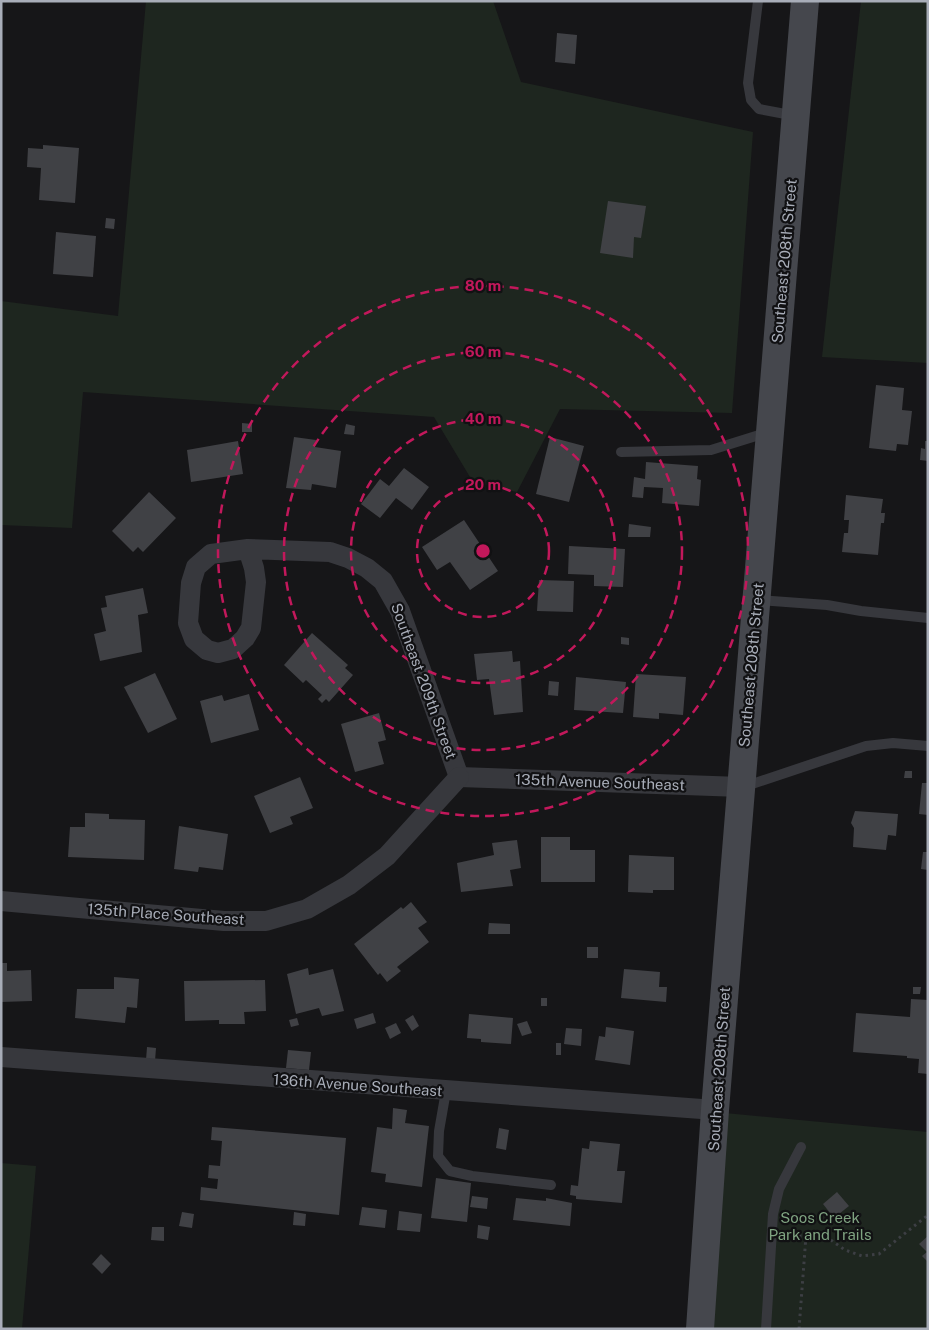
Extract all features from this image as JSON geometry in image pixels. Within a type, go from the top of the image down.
[{"type":"street","name":"Southeast 208th Street","points":[[700,1329],[715,1110],[805,1]]},
{"type":"street","points":[[248,548],[256,582],[251,628],[245,638],[233,649],[218,653],[207,650],[194,639],[188,623],[191,583],[196,567],[210,554],[248,548]]},
{"type":"street","name":"Southeast 209th Street","points":[[248,548],[330,552],[348,558],[367,568],[383,581],[400,611],[459,777]]},
{"type":"street","name":"135th Avenue Southeast","points":[[459,777],[741,787]]},
{"type":"street","name":"135th Place Southeast","points":[[1,901],[224,921],[266,921],[307,909],[349,885],[387,856],[459,777]]},
{"type":"street","name":"136th Avenue Southeast","points":[[1,1057],[715,1110]]},
{"type":"lane","points":[[758,1],[748,83],[751,100],[759,109],[796,116]]},
{"type":"lane","points":[[621,452],[711,450],[770,432]]},
{"type":"lane","points":[[756,600],[827,604],[861,611],[928,618]]},
{"type":"lane","points":[[741,787],[866,746],[893,743],[928,746]]},
{"type":"lane","points":[[446,1091],[439,1131],[438,1156],[450,1171],[472,1176],[551,1185]]},
{"type":"lane","points":[[766,1329],[771,1234],[779,1190],[801,1147]]},
{"type":"path","points":[[771,1234],[828,1238],[845,1250],[862,1256],[880,1254],[928,1215]]},
{"type":"path","points":[[799,1329],[806,1236]]},
{"type":"green space","points":[[146,1],[493,1],[521,82],[753,132],[732,413],[560,409],[517,492],[473,482],[434,417],[83,392],[72,528],[1,525],[1,301],[118,316]]},
{"type":"green space","points":[[861,1],[928,1],[928,363],[822,357]]},
{"type":"green space","name":"Soos Creek Park and Trails","points":[[725,1113],[928,1132],[928,1329],[709,1329]]},
{"type":"green space","points":[[1,1163],[36,1166],[22,1329],[1,1329]]},
{"type":"building","points":[[557,33],[577,35],[575,64],[555,62]]},
{"type":"building","points":[[43,145],[79,148],[75,203],[39,200],[41,168],[27,167],[28,148],[43,149]]},
{"type":"building","points":[[608,201],[646,206],[641,238],[634,237],[633,258],[600,253]]},
{"type":"building","points":[[106,218],[115,219],[114,229],[105,228]]},
{"type":"building","points":[[56,232],[96,236],[93,277],[53,274]]},
{"type":"building","points":[[876,385],[904,388],[902,410],[912,411],[908,445],[897,444],[896,451],[869,448]]},
{"type":"building","points":[[242,423],[252,424],[252,432],[242,432]]},
{"type":"building","points":[[346,424],[355,426],[354,435],[344,434]]},
{"type":"building","points":[[294,437],[316,440],[315,447],[341,451],[336,488],[312,484],[311,490],[286,488]]},
{"type":"building","points":[[550,437],[584,446],[569,502],[536,494]]},
{"type":"building","points":[[238,441],[243,474],[191,482],[187,450]]},
{"type":"building","points":[[925,441],[928,441],[928,461],[920,460],[921,448],[925,449]]},
{"type":"building","points":[[646,462],[698,466],[697,479],[701,480],[699,506],[662,503],[663,488],[644,487],[643,498],[632,497],[634,477],[645,479]]},
{"type":"building","points":[[404,468],[429,487],[412,510],[396,498],[380,518],[361,504],[380,479],[389,486]]},
{"type":"building","points":[[149,492],[176,518],[143,552],[138,547],[133,552],[112,531]]},
{"type":"building","points":[[846,495],[883,499],[881,513],[885,513],[884,523],[881,523],[878,555],[842,552],[844,533],[848,533],[849,520],[844,520]]},
{"type":"building","points":[[464,520],[498,571],[470,590],[450,562],[437,570],[422,547]]},
{"type":"building","points":[[629,524],[651,527],[650,537],[628,537]]},
{"type":"building","points":[[569,546],[625,549],[623,587],[594,586],[594,575],[568,574]]},
{"type":"building","points":[[539,580],[574,581],[573,612],[537,611]]},
{"type":"building","points":[[143,588],[148,613],[138,615],[142,652],[100,661],[94,634],[106,631],[101,608],[107,607],[105,596]]},
{"type":"building","points":[[312,633],[348,665],[345,668],[353,675],[329,702],[326,699],[322,703],[318,699],[322,695],[306,680],[303,683],[284,665]]},
{"type":"building","points":[[621,637],[629,638],[629,645],[621,644]]},
{"type":"building","points":[[512,651],[513,662],[520,661],[523,712],[494,715],[489,679],[477,680],[474,654]]},
{"type":"building","points":[[155,673],[177,719],[148,733],[124,687]]},
{"type":"building","points":[[636,674],[686,677],[683,715],[659,713],[659,719],[633,717]]},
{"type":"building","points":[[576,677],[626,682],[623,713],[574,710]]},
{"type":"building","points":[[549,681],[559,682],[558,696],[548,695]]},
{"type":"building","points":[[249,694],[259,730],[211,743],[200,701],[222,695],[224,701]]},
{"type":"building","points":[[379,713],[386,740],[378,742],[384,764],[355,772],[341,724]]},
{"type":"building","points":[[905,771],[912,771],[912,778],[904,778]]},
{"type":"building","points":[[300,777],[313,808],[290,817],[293,824],[270,833],[254,796]]},
{"type":"building","points":[[922,783],[928,783],[928,815],[919,814]]},
{"type":"building","points":[[855,811],[898,814],[896,836],[888,835],[886,850],[853,847],[854,828],[851,823]]},
{"type":"building","points":[[85,813],[109,814],[109,819],[145,820],[144,860],[68,857],[70,827],[85,827]]},
{"type":"building","points":[[179,826],[228,834],[223,870],[199,867],[198,872],[174,869]]},
{"type":"building","points":[[541,837],[570,837],[570,850],[595,850],[595,882],[541,882]]},
{"type":"building","points":[[517,840],[521,868],[510,870],[513,886],[461,892],[457,863],[494,855],[492,843]]},
{"type":"building","points":[[923,852],[928,852],[928,870],[921,869]]},
{"type":"building","points":[[629,855],[674,857],[674,890],[653,890],[653,893],[628,892]]},
{"type":"building","points":[[411,902],[427,922],[418,928],[429,942],[397,967],[401,971],[387,982],[380,973],[378,975],[354,944],[401,907],[403,909]]},
{"type":"building","points":[[489,923],[510,924],[510,934],[488,934]]},
{"type":"building","points":[[587,947],[598,947],[598,958],[587,958]]},
{"type":"building","points":[[1,963],[7,963],[7,971],[31,970],[32,1001],[1,1002]]},
{"type":"building","points":[[308,968],[309,975],[333,969],[344,1011],[322,1016],[319,1008],[296,1014],[287,974]]},
{"type":"building","points":[[624,969],[660,972],[659,987],[667,987],[666,1002],[621,998]]},
{"type":"building","points":[[114,977],[139,979],[137,1008],[127,1007],[125,1023],[75,1018],[77,989],[114,989]]},
{"type":"building","points":[[265,980],[266,1011],[244,1012],[245,1024],[219,1024],[219,1020],[185,1021],[184,981]]},
{"type":"building","points":[[913,987],[921,987],[920,994],[913,994]]},
{"type":"building","points":[[541,998],[547,998],[547,1006],[541,1006]]},
{"type":"building","points":[[911,999],[928,1000],[928,1074],[918,1073],[919,1059],[907,1058],[907,1056],[853,1052],[856,1013],[910,1017]]},
{"type":"building","points":[[373,1013],[376,1023],[357,1029],[354,1019]]},
{"type":"building","points":[[469,1014],[513,1018],[511,1044],[481,1042],[481,1039],[467,1038]]},
{"type":"building","points":[[413,1015],[419,1026],[412,1031],[405,1020]]},
{"type":"building","points":[[297,1018],[299,1025],[291,1027],[289,1020]]},
{"type":"building","points":[[527,1021],[532,1033],[522,1036],[517,1024]]},
{"type":"building","points":[[396,1023],[401,1033],[390,1039],[385,1028]]},
{"type":"building","points":[[606,1027],[634,1031],[630,1065],[595,1060],[599,1036],[605,1037]]},
{"type":"building","points":[[566,1028],[582,1029],[581,1046],[564,1044]]},
{"type":"building","points":[[556,1043],[561,1043],[561,1055],[556,1055]]},
{"type":"building","points":[[147,1047],[156,1048],[155,1061],[146,1060]]},
{"type":"building","points":[[288,1050],[311,1052],[309,1070],[286,1068]]},
{"type":"building","points":[[393,1108],[407,1110],[405,1123],[429,1126],[422,1187],[385,1182],[386,1174],[371,1172],[377,1127],[392,1129]]},
{"type":"building","points":[[212,1127],[346,1138],[339,1215],[200,1200],[201,1187],[217,1189],[218,1179],[208,1178],[209,1165],[220,1166],[222,1141],[211,1140]]},
{"type":"building","points":[[499,1128],[509,1130],[506,1150],[496,1148]]},
{"type":"building","points":[[590,1141],[620,1144],[617,1171],[625,1171],[622,1203],[576,1199],[576,1196],[570,1195],[571,1185],[578,1186],[582,1148],[589,1149]]},
{"type":"building","points":[[436,1178],[471,1183],[467,1222],[431,1218]]},
{"type":"building","points":[[837,1192],[849,1206],[834,1218],[823,1204]]},
{"type":"building","points":[[472,1196],[488,1198],[487,1209],[470,1207]]},
{"type":"building","points":[[516,1198],[546,1201],[546,1198],[572,1203],[570,1226],[513,1220]]},
{"type":"building","points":[[362,1207],[387,1210],[385,1228],[359,1225]]},
{"type":"building","points":[[399,1211],[422,1214],[420,1232],[397,1230]]},
{"type":"building","points":[[182,1212],[194,1214],[192,1228],[179,1226]]},
{"type":"building","points":[[294,1212],[306,1214],[305,1226],[293,1225]]},
{"type":"building","points":[[478,1225],[490,1227],[488,1240],[477,1238]]},
{"type":"building","points":[[152,1227],[164,1227],[164,1241],[151,1240]]},
{"type":"building","points":[[928,1236],[928,1262],[922,1256],[927,1252],[919,1244]]},
{"type":"building","points":[[101,1254],[111,1264],[102,1274],[92,1264]]}]
